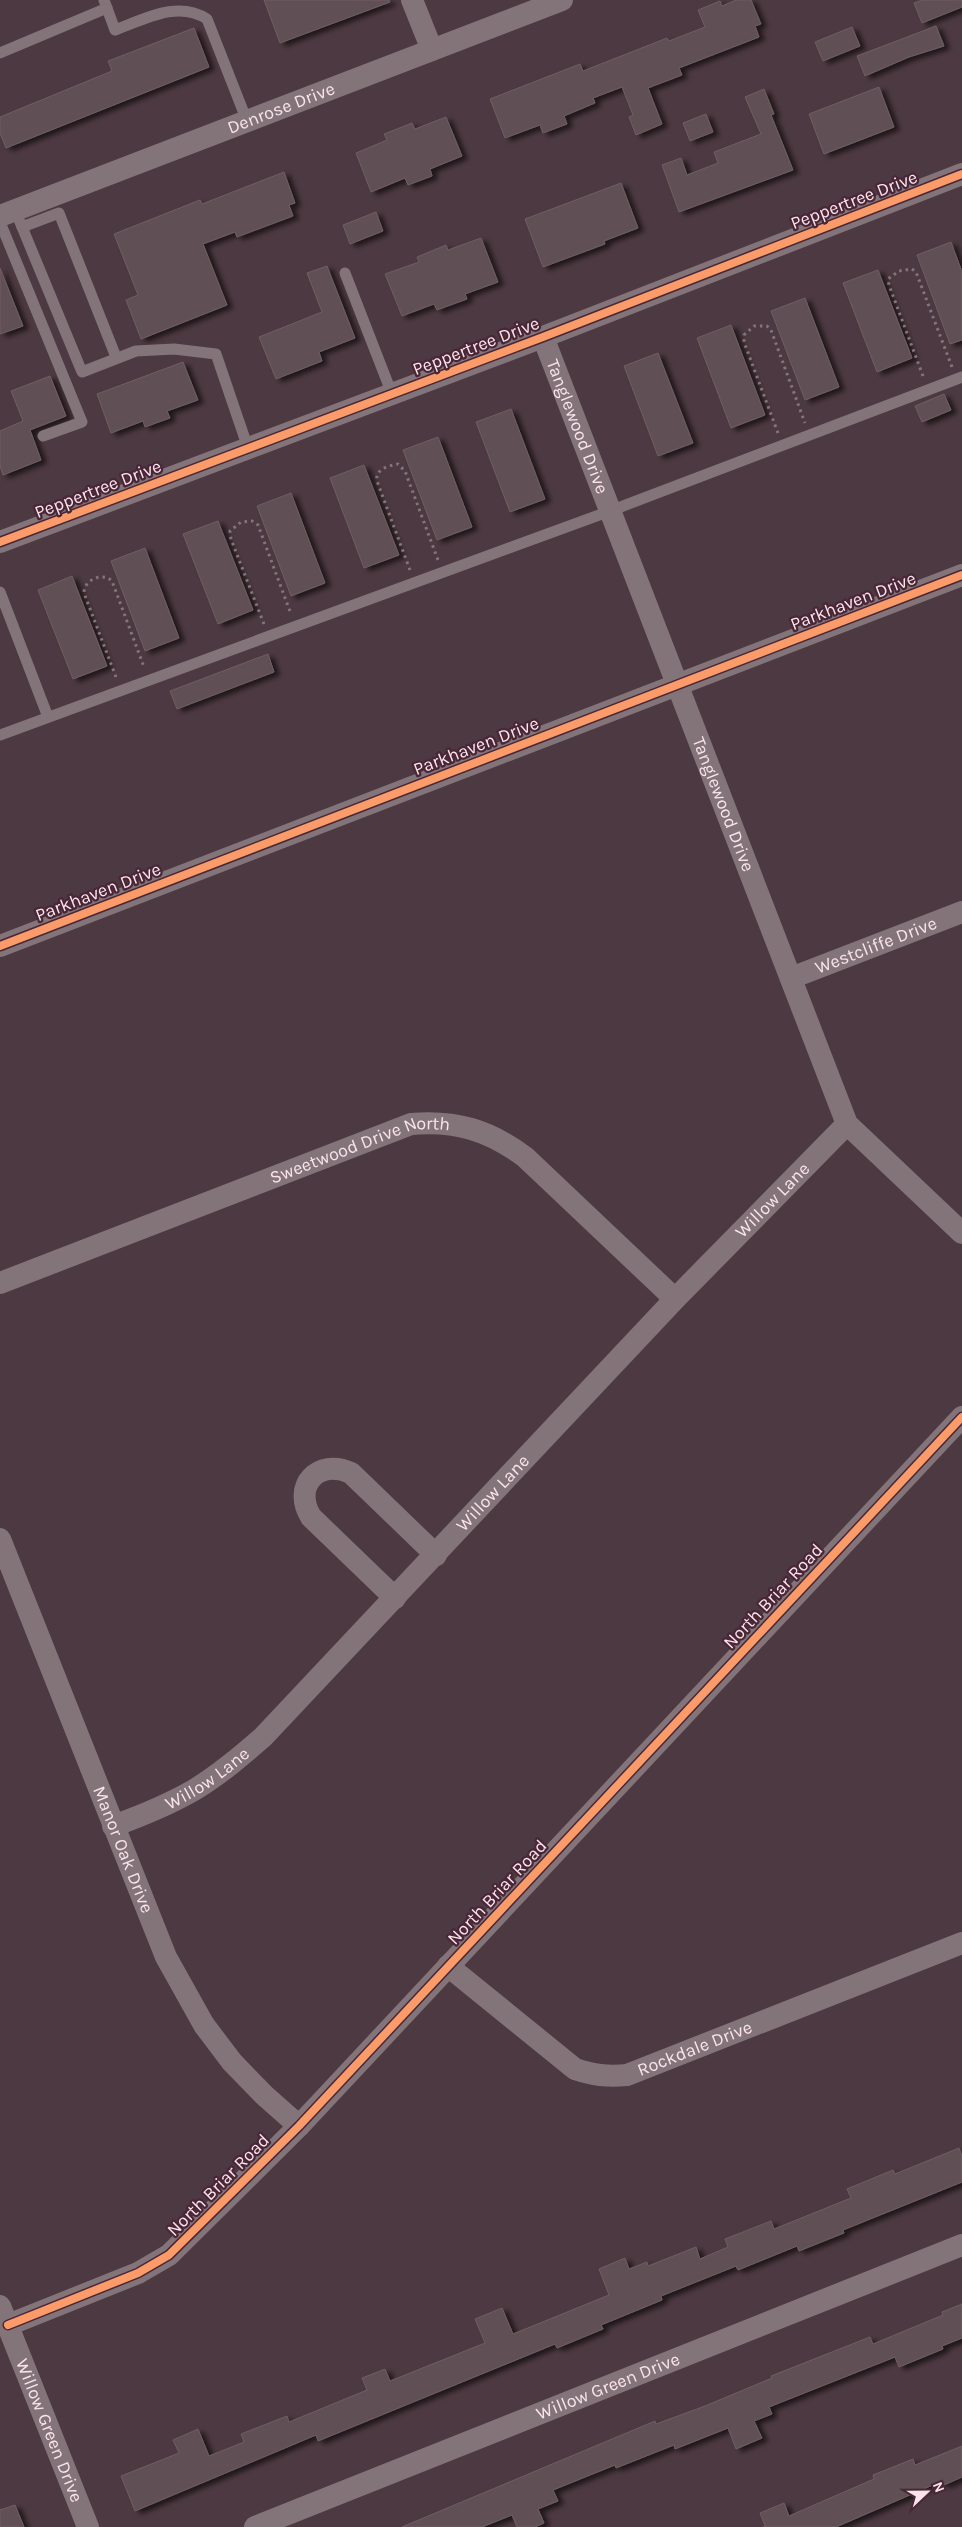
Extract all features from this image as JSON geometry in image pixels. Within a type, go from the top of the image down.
[{"type":"street","points":[[412,0],[432,50]]},
{"type":"street","name":"Denrose Drive","points":[[7,215],[562,0]]},
{"type":"street","name":"Peppertree Drive","points":[[0,542],[392,394],[962,174]]},
{"type":"street","name":"Tanglewood Drive","points":[[543,336],[847,1124],[962,1233]]},
{"type":"street","name":"Parkhaven Drive","points":[[0,946],[962,575]]},
{"type":"street","name":"Westcliffe Drive","points":[[791,978],[962,912]]},
{"type":"street","name":"Sweetwood Drive North","points":[[0,1283],[411,1124],[434,1122],[458,1124],[480,1130],[506,1143],[525,1157],[676,1299]]},
{"type":"street","name":"Willow Lane","points":[[113,1826],[160,1808],[194,1790],[225,1769],[263,1737],[676,1299],[847,1124]]},
{"type":"street","name":"North Briar Road","points":[[4,2316],[138,2272],[169,2255],[299,2126],[962,1417]]},
{"type":"street","points":[[395,1598],[311,1517],[304,1499],[308,1481],[315,1474],[332,1468],[351,1473],[436,1555]]},
{"type":"street","name":"Manor Oak Drive","points":[[0,1539],[166,1957],[195,2012],[232,2062],[264,2095],[299,2126]]},
{"type":"street","name":"Rockdale Drive","points":[[448,1966],[575,2069],[593,2075],[610,2077],[627,2075],[962,1943]]},
{"type":"street","name":"Willow Green Drive","points":[[255,2527],[962,2245]]},
{"type":"street","name":"Willow Green Drive","points":[[4,2316],[88,2527]]},
{"type":"lane","points":[[0,53],[106,4],[115,30],[168,10],[196,11],[207,19],[247,121]]},
{"type":"lane","points":[[7,215],[58,213],[116,357]]},
{"type":"lane","points":[[7,215],[82,372],[116,357],[136,351],[174,349],[216,354],[248,448]]},
{"type":"lane","points":[[7,215],[82,422],[43,436]]},
{"type":"lane","points":[[345,273],[392,394]]},
{"type":"lane","points":[[0,735],[610,511],[959,378]]},
{"type":"lane","points":[[0,592],[48,717]]},
{"type":"path","points":[[928,390],[889,285],[888,279],[899,271],[912,269],[916,272],[959,378]]},
{"type":"path","points":[[783,445],[744,342],[744,335],[754,326],[767,326],[771,330],[809,435]]},
{"type":"path","points":[[415,582],[377,481],[376,475],[379,470],[392,465],[398,464],[405,471],[442,572]]},
{"type":"path","points":[[268,636],[231,539],[230,531],[241,522],[252,520],[258,525],[296,626]]},
{"type":"path","points":[[121,690],[84,593],[84,587],[88,582],[102,576],[108,577],[112,581],[149,680]]},
{"type":"building","points":[[264,0],[389,0],[390,2],[280,43]]},
{"type":"building","points":[[736,0],[751,0],[761,24],[755,26],[759,37],[679,68],[682,75],[648,88],[662,124],[636,135],[629,117],[633,115],[622,87],[593,98],[595,103],[564,116],[567,124],[543,133],[540,125],[505,138],[490,99],[580,64],[583,71],[667,38],[669,41],[705,27],[698,10],[720,1],[722,6]]},
{"type":"building","points":[[922,0],[962,0],[962,7],[922,23],[914,3]]},
{"type":"building","points":[[936,26],[944,46],[909,57],[865,76],[857,56]]},
{"type":"building","points":[[852,27],[860,46],[823,61],[815,42]]},
{"type":"building","points":[[194,28],[209,67],[6,148],[0,133],[0,117],[112,71],[108,61]]},
{"type":"building","points":[[879,87],[894,127],[824,154],[809,114]]},
{"type":"building","points":[[764,89],[774,114],[771,115],[793,170],[679,212],[662,165],[681,158],[687,175],[718,163],[714,152],[761,134],[745,97]]},
{"type":"building","points":[[706,114],[713,132],[690,141],[683,123]]},
{"type":"building","points":[[446,117],[462,156],[430,169],[432,176],[408,185],[405,178],[371,192],[356,153],[387,140],[384,134],[412,123],[415,129]]},
{"type":"building","points":[[284,172],[295,203],[289,205],[293,216],[237,237],[235,232],[203,244],[227,305],[141,339],[126,300],[138,295],[114,234],[200,200],[202,204]]},
{"type":"building","points":[[621,183],[638,228],[604,241],[605,244],[543,267],[525,219]]},
{"type":"building","points":[[376,212],[383,231],[350,244],[343,225]]},
{"type":"building","points":[[481,238],[498,282],[465,294],[467,299],[437,310],[434,304],[402,316],[385,274],[419,262],[417,257],[446,245],[448,250]]},
{"type":"building","points":[[951,242],[962,272],[962,340],[950,344],[917,255]]},
{"type":"building","points":[[327,266],[355,338],[319,352],[322,361],[276,379],[259,337],[322,312],[307,273]]},
{"type":"building","points":[[0,268],[23,326],[0,334]]},
{"type":"building","points":[[878,270],[912,358],[877,372],[843,283]]},
{"type":"building","points":[[805,298],[839,387],[805,400],[771,311]]},
{"type":"building","points":[[731,325],[765,415],[731,428],[697,338]]},
{"type":"building","points":[[658,353],[693,443],[658,456],[624,366]]},
{"type":"building","points":[[183,362],[198,400],[167,411],[170,418],[145,427],[143,421],[111,433],[97,394]]},
{"type":"building","points":[[50,376],[66,416],[30,430],[41,460],[3,475],[0,466],[0,431],[23,421],[11,391]]},
{"type":"building","points":[[944,394],[951,410],[922,422],[915,406]]},
{"type":"building","points":[[511,409],[545,499],[510,512],[476,422]]},
{"type":"building","points":[[438,437],[472,527],[437,540],[403,450]]},
{"type":"building","points":[[364,465],[399,555],[364,568],[330,478]]},
{"type":"building","points":[[291,493],[325,583],[291,596],[257,506]]},
{"type":"building","points":[[218,521],[253,610],[218,624],[183,534]]},
{"type":"building","points":[[145,548],[179,638],[145,651],[111,561]]},
{"type":"building","points":[[72,576],[107,666],[73,679],[38,590]]},
{"type":"building","points":[[268,654],[274,672],[177,709],[170,691]]},
{"type":"building","points":[[959,2148],[962,2156],[962,2182],[843,2230],[844,2233],[799,2251],[797,2246],[738,2270],[736,2266],[661,2296],[662,2300],[601,2325],[603,2329],[557,2348],[555,2344],[318,2441],[316,2435],[135,2511],[121,2476],[179,2453],[173,2440],[198,2429],[209,2456],[244,2442],[241,2434],[287,2416],[289,2422],[367,2390],[362,2378],[385,2369],[390,2381],[485,2343],[475,2319],[502,2308],[513,2334],[609,2295],[599,2269],[625,2258],[629,2269],[647,2262],[648,2266],[696,2247],[700,2259],[728,2247],[725,2239],[771,2221],[774,2229],[851,2198],[847,2189],[893,2170],[895,2174]]},
{"type":"building","points":[[962,2304],[962,2338],[942,2346],[943,2349],[899,2367],[895,2357],[769,2407],[772,2414],[754,2421],[762,2438],[736,2449],[728,2428],[675,2449],[674,2445],[616,2468],[615,2465],[553,2490],[558,2501],[538,2509],[544,2523],[535,2527],[517,2527],[512,2515],[482,2527],[402,2527],[655,2421],[656,2424],[705,2406],[772,2378],[771,2376],[870,2337],[873,2344],[943,2315],[942,2312]]},
{"type":"building","points":[[962,2446],[962,2477],[944,2485],[942,2481],[836,2527],[763,2527],[765,2526],[760,2513],[784,2503],[789,2516],[874,2479],[873,2475],[913,2459],[915,2465]]},
{"type":"building","points":[[15,2505],[24,2527],[0,2527],[0,2510]]},
{"type":"cycle path","points":[[0,542],[543,337],[962,174]]},
{"type":"cycle path","points":[[0,946],[962,575]]},
{"type":"cycle path","points":[[8,2325],[138,2273],[169,2255],[299,2126],[962,1417]]}]
